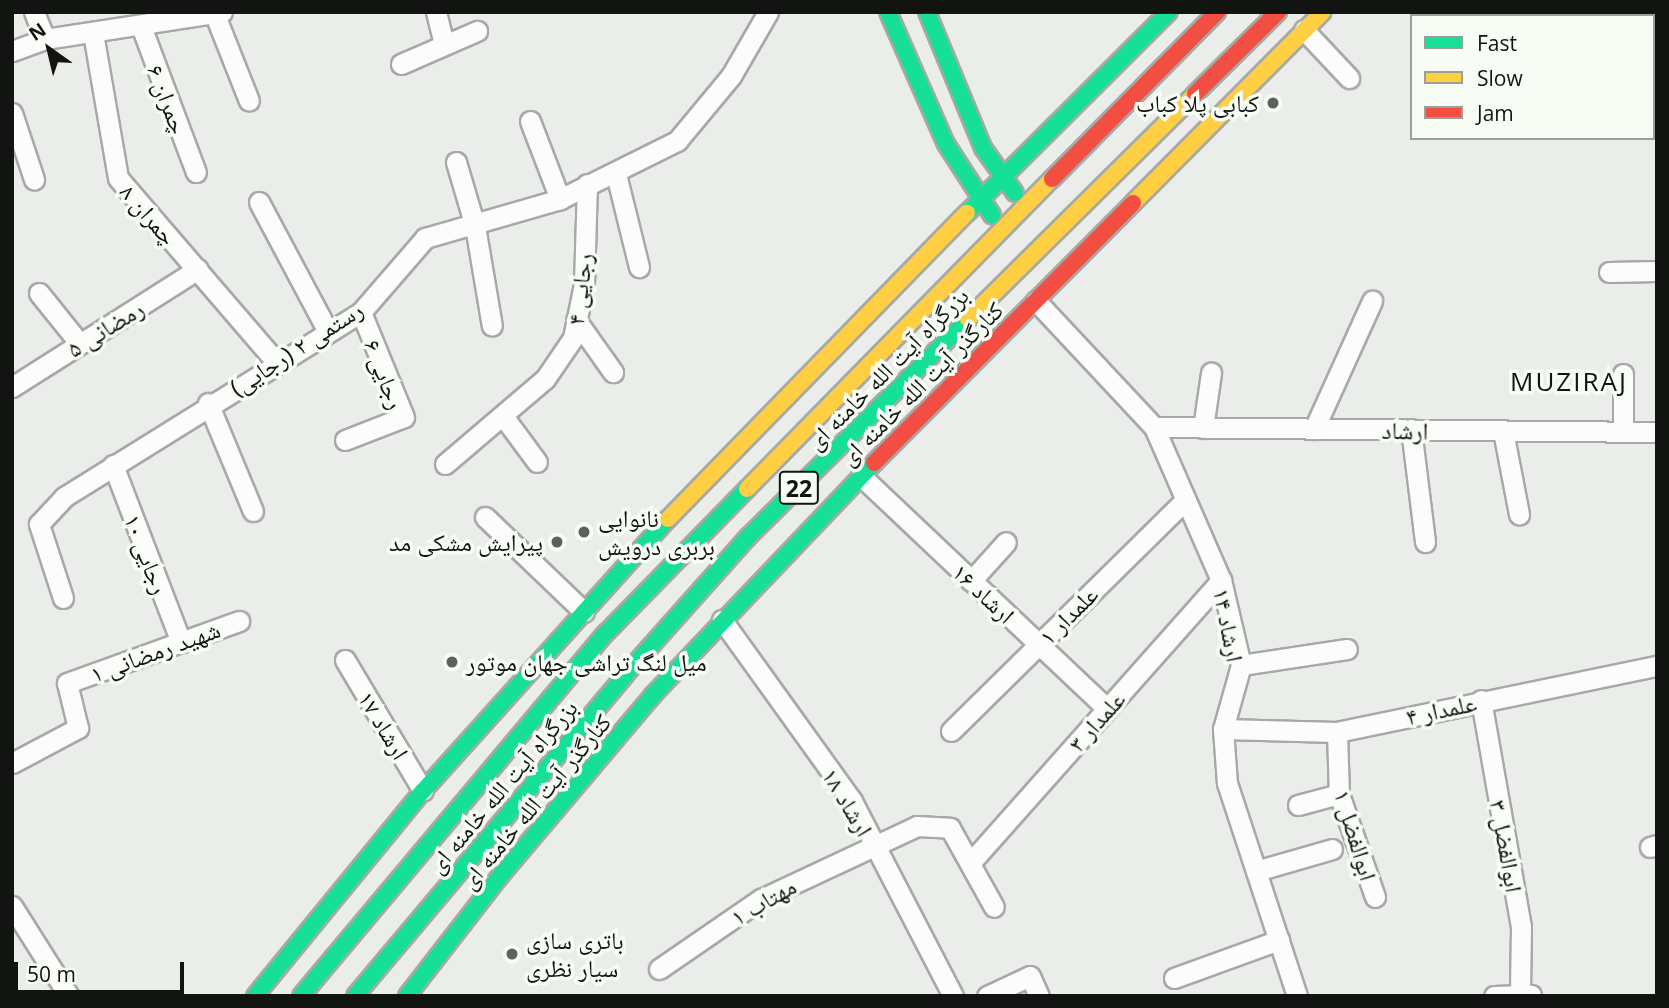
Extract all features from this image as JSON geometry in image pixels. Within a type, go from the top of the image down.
[{"type":"main road","points":[[888,12],[946,144],[1002,230]]},
{"type":"main road","points":[[927,12],[983,148],[1025,207]]},
{"type":"main road","points":[[255,996],[423,791],[660,527],[829,349],[982,201],[1169,12]]},
{"type":"main road","name":"بزرگراه آیت الله خامنه ای","points":[[301,996],[382,894],[534,716],[686,549],[1217,12]]},
{"type":"main road","name":"بزرگراه آیت الله خامنه ای","points":[[355,996],[625,675],[803,510],[1229,60],[1278,12]]},
{"type":"main road","name":"کنارگذر آیت الله خامنه ای","points":[[407,996],[501,875],[653,695],[722,620],[762,550],[803,510],[861,476],[1323,12]]},
{"type":"main road","points":[[1229,60],[1254,82]]},
{"type":"main road","points":[[946,144],[964,150],[970,146],[975,131]]},
{"type":"main road","points":[[983,148],[1012,149],[1049,131]]},
{"type":"main road","points":[[934,248],[955,199],[960,168]]},
{"type":"main road","points":[[660,527],[686,549]]},
{"type":"main road","points":[[625,675],[653,695]]},
{"type":"main road","points":[[506,696],[534,716]]},
{"type":"main road","points":[[353,876],[382,894]]},
{"type":"street","points":[[34,12],[46,39]]},
{"type":"street","points":[[436,12],[444,43]]},
{"type":"street","name":"رستمی ۲ (رجایی)","points":[[63,598],[39,524],[64,497],[208,403],[361,312],[425,238],[475,226],[560,199],[587,184],[616,174],[677,141],[731,76],[768,12]]},
{"type":"street","points":[[12,51],[46,39],[152,21],[218,14],[249,101]]},
{"type":"street","name":"چمران ۶","points":[[152,21],[196,172]]},
{"type":"street","points":[[1304,30],[1349,78]]},
{"type":"street","points":[[401,64],[444,43],[477,31]]},
{"type":"street","name":"چمران ۸","points":[[93,33],[118,178],[276,362]]},
{"type":"street","points":[[12,113],[34,179]]},
{"type":"street","points":[[530,121],[560,199]]},
{"type":"street","points":[[456,162],[475,226],[492,326]]},
{"type":"street","points":[[616,174],[639,267]]},
{"type":"street","name":"رجایی ۴","points":[[445,464],[545,379],[573,338],[584,284],[587,184]]},
{"type":"street","points":[[259,202],[328,332]]},
{"type":"street","name":"رمضانی ۵","points":[[12,387],[198,269]]},
{"type":"street","points":[[1608,272],[1657,271]]},
{"type":"street","points":[[39,293],[80,344]]},
{"type":"street","name":"ارشاد ۱۴","points":[[1036,300],[1154,427],[1221,580],[1241,666],[1223,729],[1227,783],[1297,996]]},
{"type":"street","points":[[1314,429],[1372,301]]},
{"type":"street","name":"رجایی ۶","points":[[345,440],[404,417],[361,312]]},
{"type":"street","points":[[576,320],[613,372]]},
{"type":"street","points":[[1203,428],[1211,373]]},
{"type":"street","points":[[1623,374],[1623,432]]},
{"type":"street","points":[[208,403],[253,511]]},
{"type":"street","points":[[503,416],[537,462]]},
{"type":"street","name":"ارشاد","points":[[1154,427],[1657,432]]},
{"type":"street","points":[[1410,429],[1425,542]]},
{"type":"street","points":[[1503,431],[1519,514]]},
{"type":"street","name":"رجایی ۱۰","points":[[113,465],[181,642]]},
{"type":"street","name":"ارشاد ۱۶","points":[[861,476],[1107,709]]},
{"type":"street","name":"علمدار ۱","points":[[951,731],[1185,499]]},
{"type":"street","points":[[485,517],[584,612]]},
{"type":"street","points":[[971,581],[1006,542]]},
{"type":"street","name":"علمدار ۳","points":[[971,862],[1221,580]]},
{"type":"street","name":"ارشاد ۱۸","points":[[722,620],[852,802],[953,996]]},
{"type":"street","name":"شهید رمضانی ۱","points":[[12,763],[78,728],[67,683],[239,621]]},
{"type":"street","points":[[1241,666],[1348,649]]},
{"type":"street","name":"ارشاد ۱۷","points":[[345,660],[423,791]]},
{"type":"street","name":"علمدار ۴","points":[[1223,729],[1337,732],[1657,666]]},
{"type":"street","name":"ابوالفضل ۳","points":[[1482,700],[1521,927],[1525,994]]},
{"type":"street","name":"ابوالفضل ۱","points":[[1337,732],[1339,794],[1376,897]]},
{"type":"street","points":[[1298,805],[1339,794]]},
{"type":"street","name":"مهتاب ۱","points":[[659,969],[761,899],[873,844],[918,826],[950,828],[971,862]]},
{"type":"street","points":[[1256,871],[1332,849]]},
{"type":"street","points":[[971,862],[994,907]]},
{"type":"street","points":[[13,911],[69,996]]},
{"type":"street","points":[[1174,978],[1279,940]]},
{"type":"street","points":[[988,996],[1030,976],[1039,996]]},
{"type":"street","points":[[1494,996],[1525,994]]},
{"type":"traffic: fast","points":[[888,12],[946,144],[992,215]]},
{"type":"traffic: fast","points":[[927,12],[983,148],[1015,193]]},
{"type":"traffic: fast","points":[[967,213],[1169,12]]},
{"type":"traffic: fast","points":[[355,996],[625,675],[749,536],[968,319]]},
{"type":"traffic: fast","points":[[407,996],[501,875],[653,695],[874,463]]},
{"type":"traffic: fast","points":[[301,996],[606,633],[747,489]]},
{"type":"traffic: fast","points":[[255,996],[423,791],[668,519]]},
{"type":"traffic: slow","points":[[1133,203],[1323,12]]},
{"type":"traffic: slow","points":[[968,319],[1195,94]]},
{"type":"traffic: slow","points":[[747,489],[1052,179]]},
{"type":"traffic: slow","points":[[668,519],[967,213]]},
{"type":"traffic: jam","points":[[1052,179],[1217,12]]},
{"type":"traffic: jam","points":[[1195,94],[1278,12]]},
{"type":"traffic: jam","points":[[874,463],[1133,203]]},
{"type":"place","name":"کبابی پلا کباب","points":[[1273,103]]},
{"type":"place","name":"نانوایی بربری درویش","points":[[584,532]]},
{"type":"place","name":"پیرایش مشکی مد","points":[[557,542]]},
{"type":"place","name":"میل لنگ تراشی جهان موتور","points":[[452,662]]},
{"type":"place","name":"باتری سازی سیار نظری","points":[[512,954]]},
{"type":"district","name":"MUZIRAJ","points":[[1569,382]]}]
